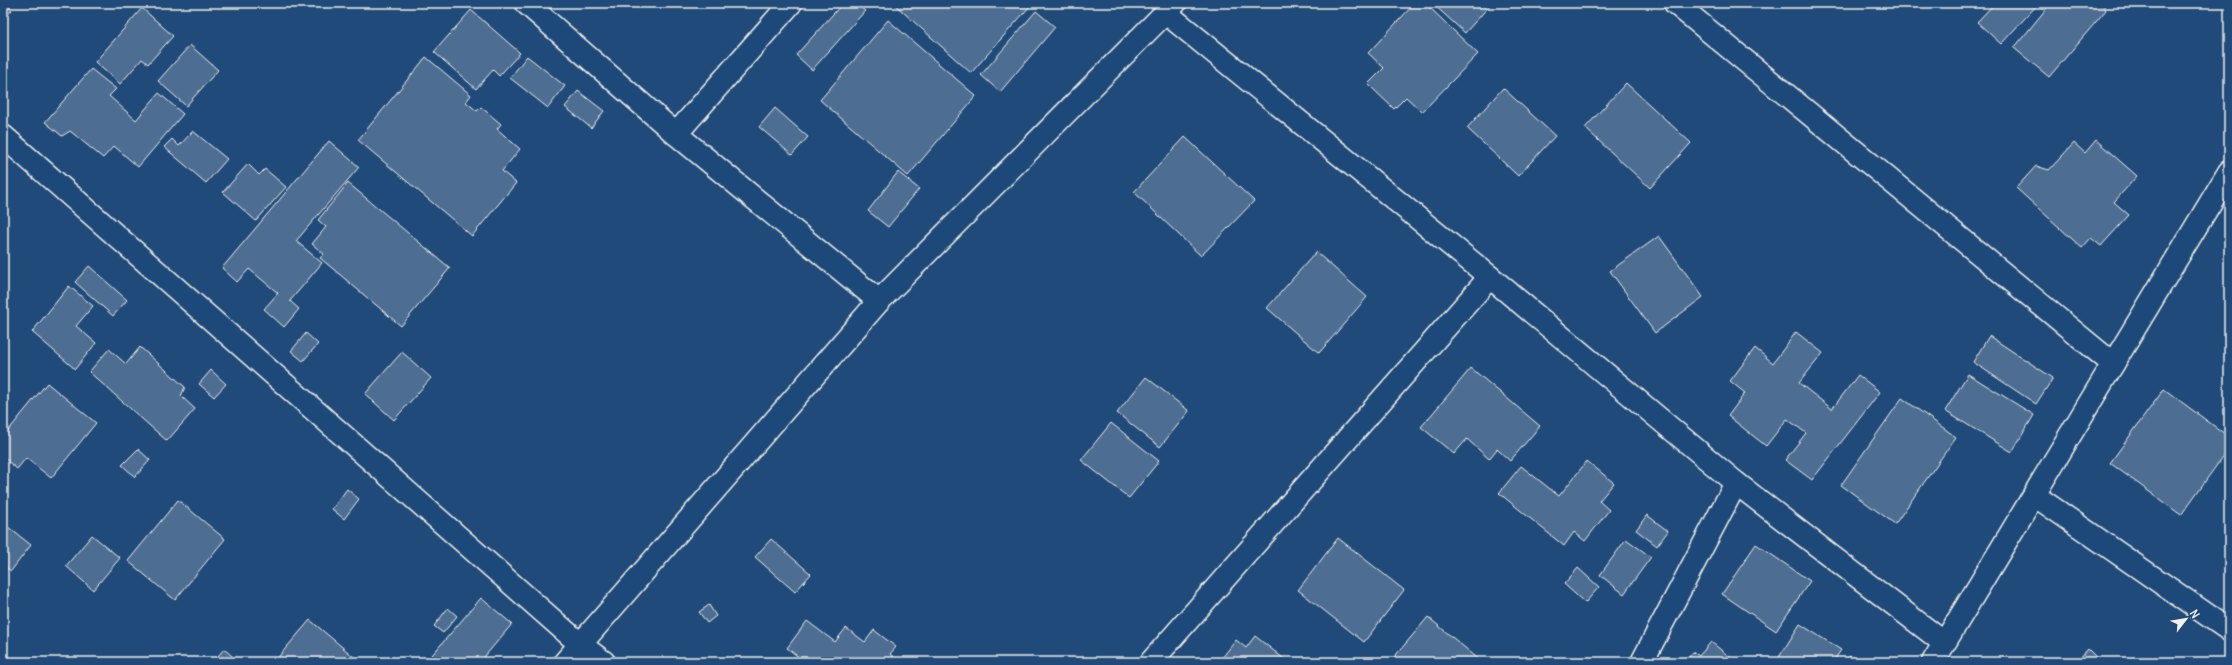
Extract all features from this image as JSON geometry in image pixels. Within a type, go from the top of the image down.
[{"type":"street","points":[[526,3],[676,134],[878,301]]},
{"type":"street","points":[[676,134],[791,3]]},
{"type":"street","points":[[1675,3],[2113,364]]},
{"type":"street","points":[[565,662],[878,301],[1171,8],[1736,483],[1943,642]]},
{"type":"street","points":[[3,136],[581,645],[604,662]]},
{"type":"street","points":[[1933,662],[1943,642],[2034,495],[2229,172]]},
{"type":"street","points":[[1151,662],[1490,277]]},
{"type":"street","points":[[1642,662],[1736,483]]},
{"type":"street","points":[[2034,495],[2229,630]]},
{"type":"building","points":[[3,3],[12,10],[3,20]]},
{"type":"building","points":[[843,3],[855,3],[865,11],[812,70],[796,55]]},
{"type":"building","points":[[893,3],[1030,3],[1031,5],[971,73]]},
{"type":"building","points":[[1415,3],[1425,3],[1478,54],[1422,112],[1406,97],[1394,109],[1368,84],[1384,68],[1368,53]]},
{"type":"building","points":[[1432,3],[1492,3],[1465,33]]},
{"type":"building","points":[[1995,3],[2039,3],[2001,44],[1977,22]]},
{"type":"building","points":[[2051,3],[2102,3],[2106,10],[2049,77],[2014,48]]},
{"type":"building","points":[[142,8],[173,36],[148,64],[142,59],[120,84],[95,62]]},
{"type":"building","points":[[471,10],[520,53],[499,76],[493,70],[476,89],[434,52]]},
{"type":"building","points":[[1036,11],[1055,27],[1000,92],[981,75]]},
{"type":"building","points":[[888,20],[976,96],[908,176],[820,100]]},
{"type":"building","points":[[190,45],[218,70],[186,106],[158,81]]},
{"type":"building","points":[[527,56],[565,86],[548,108],[510,78]]},
{"type":"building","points":[[426,57],[471,95],[466,102],[477,111],[481,107],[501,124],[497,129],[520,149],[502,171],[516,183],[472,236],[358,140]]},
{"type":"building","points":[[91,69],[116,89],[109,96],[136,120],[159,93],[183,114],[138,167],[114,146],[103,158],[70,131],[62,136],[45,122]]},
{"type":"building","points":[[1626,83],[1691,143],[1650,188],[1585,128]]},
{"type":"building","points":[[1503,88],[1555,136],[1518,176],[1467,128]]},
{"type":"building","points":[[578,91],[604,111],[591,128],[565,107]]},
{"type":"building","points":[[775,108],[808,137],[792,155],[759,127]]},
{"type":"building","points":[[193,131],[227,159],[206,183],[164,147],[172,139],[179,146]]},
{"type":"building","points":[[1185,137],[1254,201],[1201,256],[1134,192]]},
{"type":"building","points":[[2096,140],[2137,176],[2114,202],[2129,215],[2101,246],[2091,238],[2082,248],[2016,188],[2036,166],[2049,170],[2074,143],[2085,153]]},
{"type":"building","points":[[329,141],[359,167],[296,241],[322,263],[290,301],[299,309],[284,327],[264,309],[278,293],[249,269],[237,282],[222,268]]},
{"type":"building","points":[[248,164],[259,175],[265,169],[286,187],[256,221],[223,192]]},
{"type":"building","points":[[898,172],[919,189],[888,227],[868,211]]},
{"type":"building","points":[[348,183],[450,268],[401,326],[320,258],[324,254],[312,244],[326,227],[318,220]]},
{"type":"building","points":[[1659,236],[1703,297],[1655,333],[1610,271]]},
{"type":"building","points":[[1316,252],[1367,297],[1319,353],[1267,308]]},
{"type":"building","points":[[89,266],[127,300],[113,316],[75,282]]},
{"type":"building","points":[[69,286],[93,306],[76,326],[96,343],[75,369],[32,332]]},
{"type":"building","points":[[1796,332],[1823,353],[1799,383],[1832,409],[1858,375],[1880,392],[1812,480],[1785,460],[1806,433],[1787,419],[1766,446],[1728,416],[1745,393],[1730,381],[1755,348],[1773,363]]},
{"type":"building","points":[[306,333],[318,344],[303,361],[291,351]]},
{"type":"building","points":[[1989,336],[2053,378],[2036,404],[1973,362]]},
{"type":"building","points":[[140,347],[185,387],[181,396],[195,409],[167,441],[89,372],[109,349],[126,364]]},
{"type":"building","points":[[402,352],[431,378],[394,420],[365,394]]},
{"type":"building","points":[[1471,368],[1540,426],[1510,461],[1497,449],[1489,459],[1467,439],[1454,454],[1421,427]]},
{"type":"building","points":[[211,370],[226,384],[214,397],[199,384]]},
{"type":"building","points":[[1968,374],[2034,415],[2012,452],[1945,411]]},
{"type":"building","points":[[1146,377],[1189,411],[1160,447],[1117,413]]},
{"type":"building","points":[[47,383],[96,423],[51,478],[26,458],[17,469],[3,457],[3,437]]},
{"type":"building","points":[[2164,389],[2229,437],[2229,448],[2181,515],[2110,463]]},
{"type":"building","points":[[1902,398],[1956,437],[1895,524],[1841,485]]},
{"type":"building","points":[[1111,423],[1159,461],[1129,498],[1081,460]]},
{"type":"building","points":[[138,449],[150,460],[135,477],[122,465]]},
{"type":"building","points":[[1587,461],[1614,483],[1599,501],[1609,510],[1585,541],[1574,532],[1564,546],[1499,493],[1521,466],[1559,496]]},
{"type":"building","points":[[347,489],[359,499],[344,519],[332,509]]},
{"type":"building","points":[[178,500],[225,539],[175,600],[128,561]]},
{"type":"building","points":[[1647,515],[1668,531],[1657,546],[1636,530]]},
{"type":"building","points":[[3,523],[31,545],[11,571],[4,566],[3,567]]},
{"type":"building","points":[[92,535],[120,558],[93,590],[66,566]]},
{"type":"building","points":[[1338,538],[1404,590],[1364,642],[1298,590]]},
{"type":"building","points":[[771,539],[811,574],[795,592],[755,557]]},
{"type":"building","points":[[1626,539],[1651,557],[1624,594],[1600,575]]},
{"type":"building","points":[[1756,544],[1810,581],[1776,631],[1722,594]]},
{"type":"building","points":[[1578,568],[1599,587],[1585,603],[1564,584]]},
{"type":"building","points":[[481,598],[512,624],[480,662],[426,662]]},
{"type":"building","points":[[709,605],[716,616],[707,623],[699,612]]},
{"type":"building","points":[[448,608],[457,616],[443,633],[434,626]]},
{"type":"building","points":[[1428,617],[1482,662],[1390,662]]},
{"type":"building","points":[[310,620],[360,662],[274,662]]},
{"type":"building","points":[[807,621],[835,642],[846,628],[865,642],[874,630],[896,647],[890,654],[900,662],[805,662],[787,648]]},
{"type":"building","points":[[1800,624],[1841,650],[1833,662],[1776,662]]},
{"type":"building","points":[[1255,636],[1288,662],[1227,662],[1222,658],[1236,640],[1246,648]]},
{"type":"building","points":[[1711,642],[1736,662],[1685,662],[1693,652],[1699,656]]},
{"type":"building","points":[[224,649],[239,662],[213,662]]},
{"type":"building","points":[[2088,649],[2101,662],[2076,662]]},
{"type":"building","points":[[1850,656],[1858,662],[1846,662]]}]
